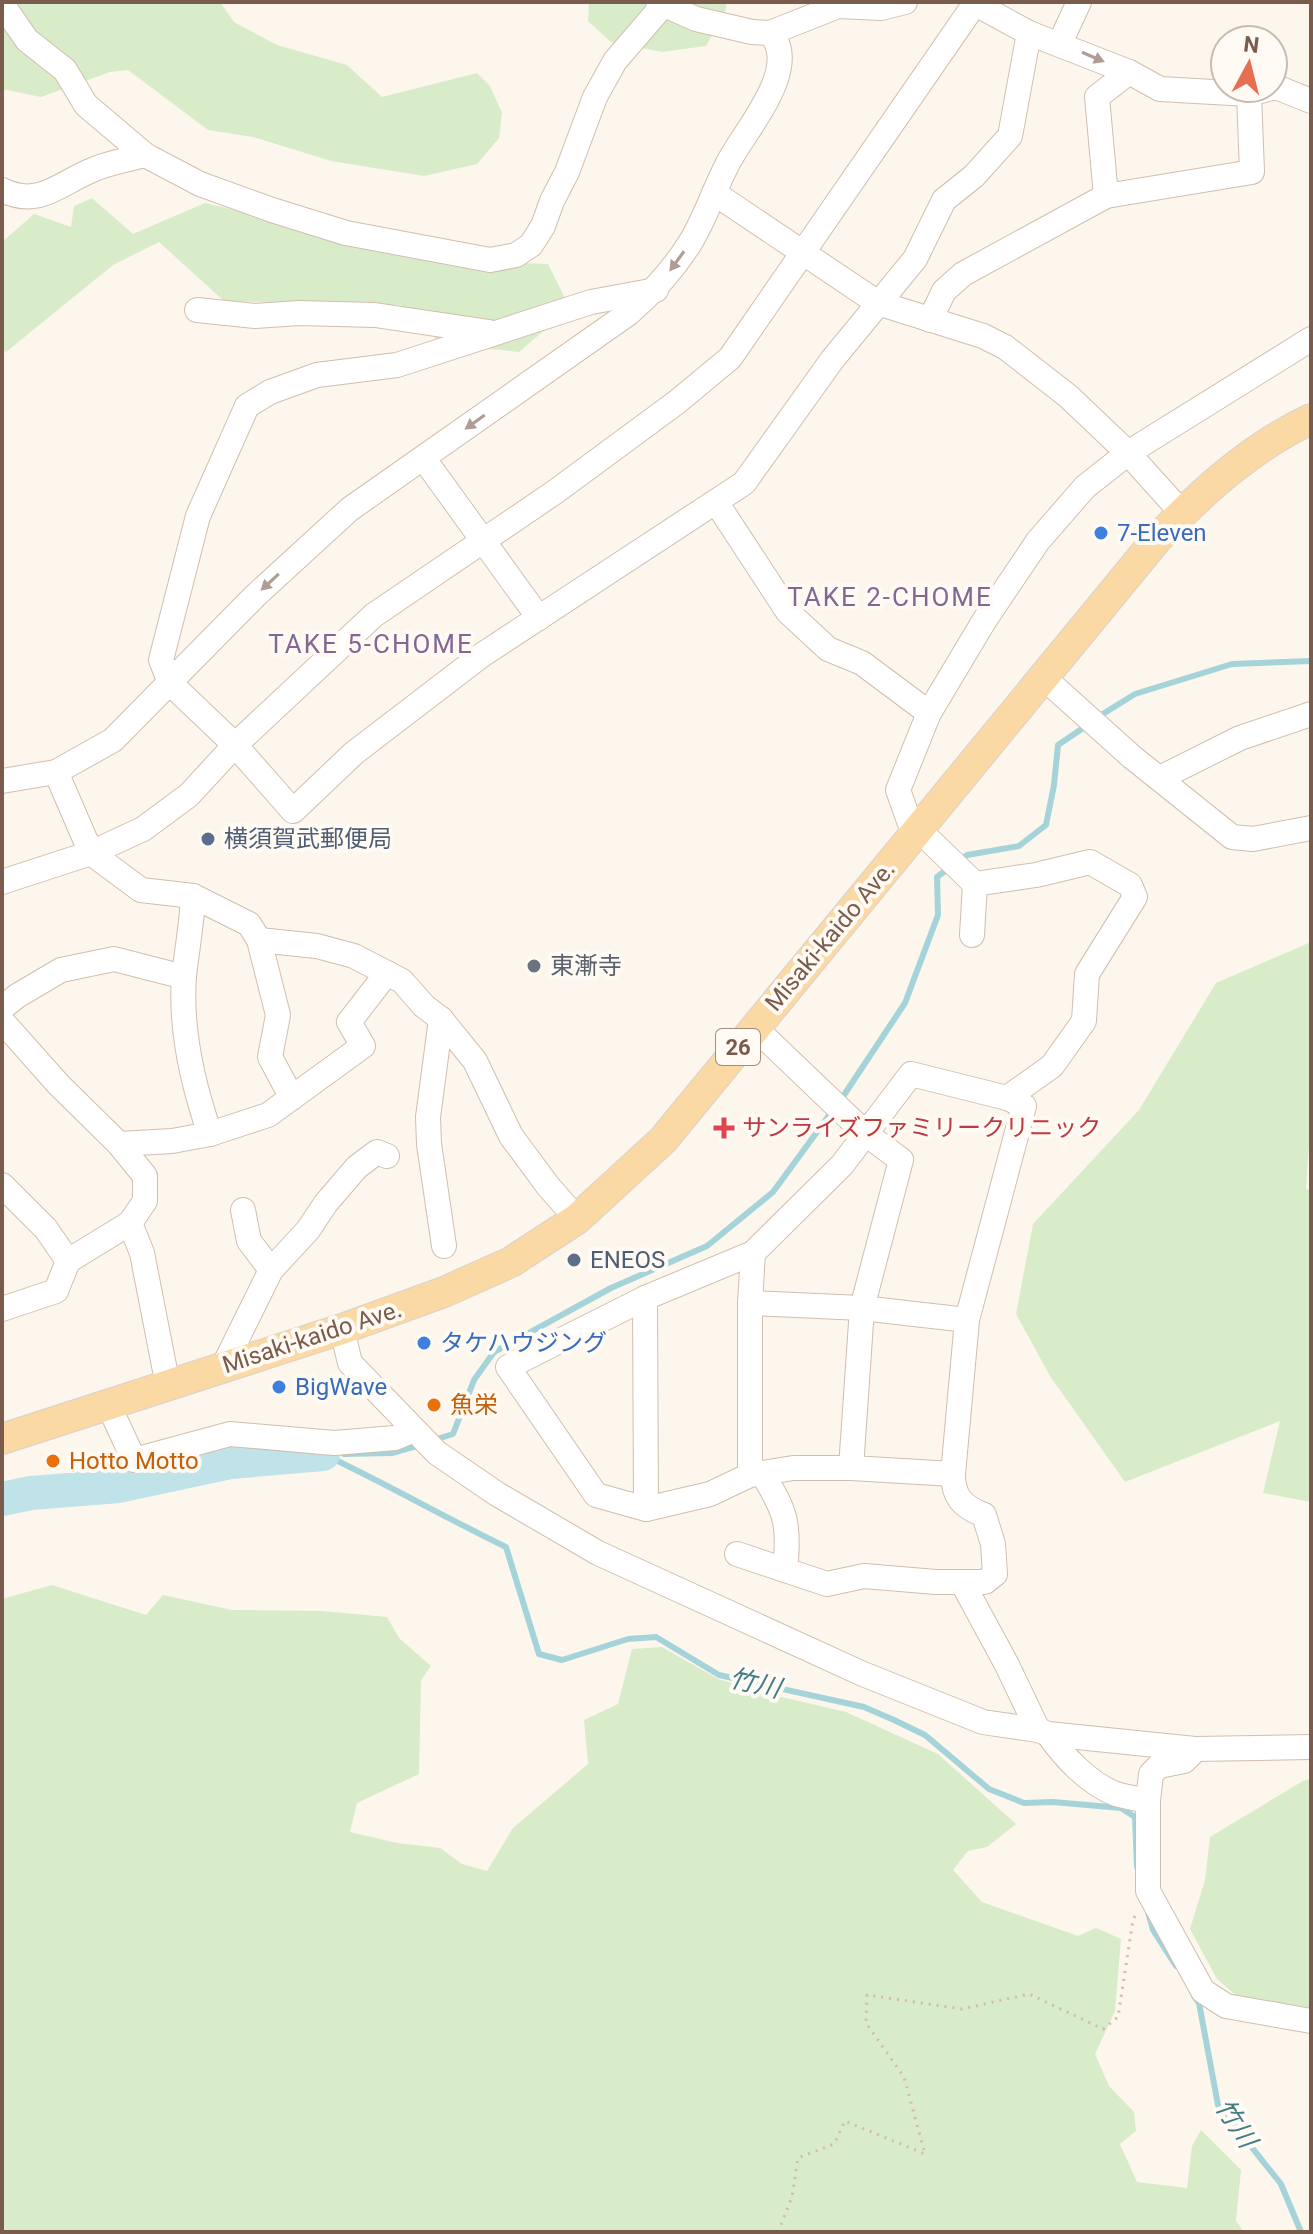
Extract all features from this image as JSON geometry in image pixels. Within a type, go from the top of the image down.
[{"type":"main road","name":"Misaki-kaido Ave.","points":[[2,1439],[342,1329],[444,1292],[511,1262],[577,1219],[663,1140],[1157,539],[1212,483],[1256,450],[1311,419]]},
{"type":"street","points":[[2,4],[27,40],[65,70],[86,105],[145,155],[200,184],[346,233],[490,260],[516,255],[531,245],[543,226],[595,97],[615,61],[661,3],[696,19],[770,33],[838,6],[881,8],[905,2]]},
{"type":"street","points":[[1060,43],[1079,2]]},
{"type":"street","points":[[2,882],[91,853],[143,829],[189,795],[235,745],[374,615],[482,543],[677,402],[730,358],[974,3],[1029,33],[1129,72],[1160,89],[1209,89]]},
{"type":"street","points":[[2,781],[56,772],[113,740],[255,596],[350,509],[629,313],[656,290],[691,242],[728,162],[751,129],[776,80],[781,63],[777,39],[770,33]]},
{"type":"street","points":[[656,290],[591,302],[397,365],[317,375],[270,392],[247,406],[198,516],[161,660],[170,683],[235,745],[293,811],[354,753],[428,694],[482,655],[744,483],[832,360],[915,259],[944,200],[974,176],[1010,136],[1029,33]]},
{"type":"street","points":[[1106,196],[1097,97],[1129,72]]},
{"type":"street","points":[[1289,96],[1311,101]]},
{"type":"street","points":[[930,320],[944,291],[963,274],[1106,196],[1252,172],[1262,104]]},
{"type":"street","points":[[2,190],[30,196],[57,190],[90,171],[145,155]]},
{"type":"street","points":[[714,193],[878,303],[983,336],[1005,347],[1068,396],[1128,453],[1182,513]]},
{"type":"street","points":[[197,310],[255,316],[299,313],[375,315],[495,333]]},
{"type":"street","points":[[1007,1098],[1052,1066],[1084,1021],[1087,974],[1135,897],[1130,885],[1090,862],[1036,875],[975,884],[916,832],[898,790],[929,713],[984,621],[1038,541],[1085,487],[1128,453],[1311,339]]},
{"type":"street","points":[[424,459],[539,618]]},
{"type":"street","points":[[716,502],[788,612],[828,649],[862,663],[929,713]]},
{"type":"street","points":[[1044,678],[1132,757],[1232,837],[1253,839],[1311,828]]},
{"type":"street","points":[[1160,778],[1240,738],[1311,714]]},
{"type":"street","points":[[56,772],[91,853],[141,890],[193,896],[249,924],[259,940],[278,1015],[270,1057],[292,1098]]},
{"type":"street","points":[[972,935],[975,884]]},
{"type":"street","points":[[193,896],[184,977],[189,1049],[197,1096],[210,1134]]},
{"type":"street","points":[[259,940],[317,946],[354,956],[402,981],[424,1006],[441,1019],[475,1061],[511,1136],[577,1219]]},
{"type":"street","points":[[2,1008],[61,970],[114,959],[184,977]]},
{"type":"street","points":[[119,1144],[172,1141],[210,1134],[268,1115],[363,1046],[349,1022],[387,973]]},
{"type":"street","points":[[441,1019],[428,1117],[444,1246]]},
{"type":"street","points":[[2,1021],[59,1085],[119,1144],[145,1176],[145,1201],[130,1223],[68,1261],[56,1291],[2,1309]]},
{"type":"street","points":[[754,1027],[866,1134],[901,1160],[862,1308],[851,1468]]},
{"type":"street","points":[[737,1554],[827,1584],[864,1576],[985,1582],[995,1574],[993,1544],[984,1515],[966,1508],[953,1490],[953,1474],[967,1320],[1024,1106],[1007,1098],[911,1074],[842,1165],[753,1253],[645,1298],[508,1367],[596,1495],[646,1509],[710,1494],[756,1474],[793,1468],[953,1474]]},
{"type":"street","points":[[224,1365],[271,1270],[308,1230],[357,1167],[377,1152],[387,1156]]},
{"type":"street","points":[[2,1185],[46,1229],[68,1261]]},
{"type":"street","points":[[243,1210],[249,1241],[271,1270]]},
{"type":"street","points":[[130,1223],[142,1253],[168,1386]]},
{"type":"street","points":[[753,1253],[750,1303],[756,1474],[781,1505],[786,1520],[785,1570]]},
{"type":"street","points":[[645,1298],[646,1509]]},
{"type":"street","points":[[750,1303],[862,1308],[967,1320]]},
{"type":"street","points":[[342,1329],[350,1363],[437,1453],[497,1494],[612,1559],[863,1674],[983,1722],[1043,1732],[1195,1749],[1311,1747]]},
{"type":"street","points":[[108,1404],[134,1460],[230,1434],[334,1443],[395,1438],[414,1430]]},
{"type":"street","points":[[962,1582],[1043,1732],[1062,1754],[1097,1783],[1115,1793],[1148,1801]]},
{"type":"street","points":[[1195,1749],[1184,1761],[1159,1766],[1151,1774],[1148,1891],[1203,1991],[1226,2006],[1311,2021]]},
{"type":"path","points":[[778,2232],[792,2197],[798,2158],[834,2144],[845,2121],[925,2154],[904,2077],[866,2023],[867,1995],[962,2009],[1029,1994],[1103,2029],[1118,2017],[1133,1920],[1148,1891]]},
{"type":"green space","points":[[2,2],[220,2],[234,22],[277,45],[347,65],[382,97],[477,73],[490,86],[502,113],[499,138],[477,164],[424,176],[331,161],[253,137],[208,130],[128,70],[110,72],[41,97],[2,89]]},
{"type":"green space","points":[[589,2],[727,2],[725,12],[706,46],[662,52],[611,42],[588,21]]},
{"type":"green space","points":[[92,198],[133,234],[205,203],[363,240],[411,259],[548,264],[570,308],[519,352],[441,344],[401,305],[224,301],[159,242],[113,265],[6,352],[2,347],[2,242],[34,214],[71,227],[74,206]]},
{"type":"green space","points":[[1311,942],[1311,1114],[1306,1189],[1311,1191],[1311,1502],[1263,1493],[1280,1421],[1125,1482],[1050,1376],[1016,1314],[1033,1224],[1139,1110],[1216,983]]},
{"type":"green space","points":[[52,1585],[146,1615],[163,1595],[232,1610],[322,1611],[387,1617],[399,1638],[431,1666],[421,1680],[419,1774],[357,1803],[350,1832],[397,1843],[440,1848],[462,1864],[487,1871],[513,1828],[588,1764],[584,1720],[618,1704],[632,1649],[662,1647],[718,1679],[846,1712],[938,1754],[1016,1824],[987,1847],[968,1851],[953,1870],[982,1902],[1078,1936],[1096,1928],[1121,1939],[1115,2011],[1095,2054],[1109,2086],[1134,2112],[1136,2131],[1120,2144],[1137,2182],[1187,2188],[1192,2146],[1201,2130],[1241,2170],[1236,2221],[1244,2232],[2,2232],[2,1599]]},
{"type":"green space","points":[[1311,1779],[1311,2014],[1248,2006],[1217,1979],[1190,1929],[1205,1880],[1210,1837]]},
{"type":"waterway","points":[[1098,717],[1135,694],[1232,664],[1311,661]]},
{"type":"waterway","points":[[958,862],[967,855],[1019,846],[1046,825],[1058,745],[1089,724]]},
{"type":"waterway","points":[[840,1101],[905,1003],[938,915],[937,877],[949,868]]},
{"type":"waterway","points":[[434,1440],[453,1434],[474,1380],[494,1352],[611,1288],[707,1246],[773,1192],[833,1110]]},
{"type":"waterway","points":[[344,1454],[392,1453],[420,1445]]},
{"type":"waterway","name":"竹川","points":[[323,1454],[506,1547],[539,1654],[562,1660],[628,1639],[656,1637],[719,1675],[864,1707],[925,1735],[989,1789],[1024,1803],[1053,1802],[1121,1808],[1135,1817],[1137,1867]]},
{"type":"waterway","name":"竹川","points":[[2,1499],[31,1493],[119,1486],[231,1462],[323,1454]]},
{"type":"waterway","name":"竹川","points":[[1148,1912],[1153,1930],[1176,1966]]},
{"type":"waterway","name":"竹川","points":[[1194,1996],[1199,2003],[1218,2105],[1281,2184],[1301,2232]]},
{"type":"place","name":"7-Eleven","points":[[1101,533]]},
{"type":"place","name":"横須賀武郵便局","points":[[208,839]]},
{"type":"place","name":"東漸寺","points":[[534,966]]},
{"type":"place","name":"サンライズファミリークリニック","points":[[724,1128]]},
{"type":"place","name":"ENEOS","points":[[574,1260]]},
{"type":"place","name":"タケハウジング","points":[[424,1343]]},
{"type":"place","name":"BigWave","points":[[279,1387]]},
{"type":"place","name":"魚栄","points":[[434,1405]]},
{"type":"place","name":"Hotto Motto","points":[[53,1461]]},
{"type":"district","name":"TAKE 2-CHOME","points":[[890,597]]},
{"type":"district","name":"TAKE 5-CHOME","points":[[371,644]]}]
